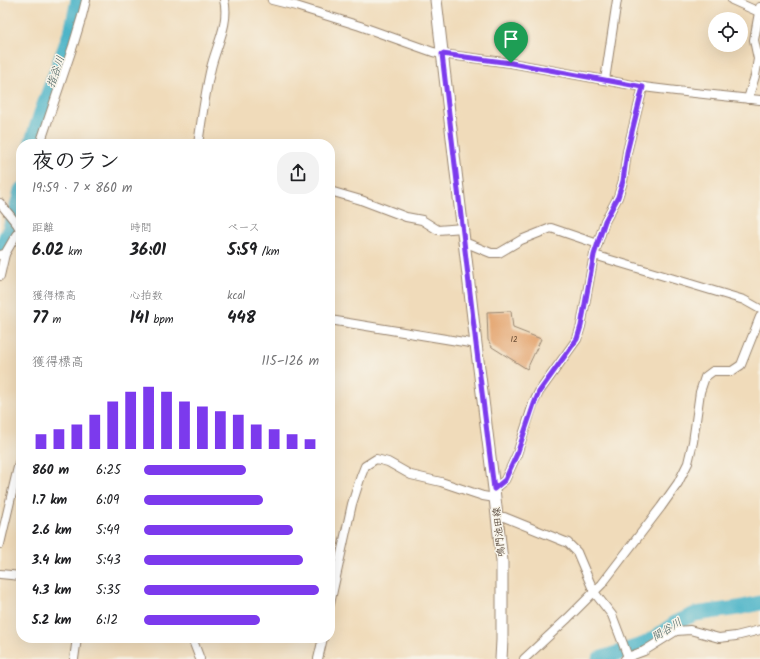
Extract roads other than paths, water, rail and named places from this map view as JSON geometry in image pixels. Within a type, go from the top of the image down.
[{"type":"main road","name":"鳴門池田線","points":[[436,0],[502,561],[501,659]]},
{"type":"street","points":[[42,139],[73,46],[86,0]]},
{"type":"street","points":[[199,139],[211,68],[226,20],[224,0]]},
{"type":"street","points":[[272,0],[360,26],[442,54],[511,63],[643,87],[760,100]]},
{"type":"street","points":[[605,80],[617,0]]},
{"type":"street","points":[[732,0],[759,10],[754,40],[758,59],[755,76],[748,99]]},
{"type":"street","points":[[335,581],[352,504],[361,476],[365,466],[376,459],[388,462],[411,475],[441,482],[483,496],[494,494],[505,480],[517,454],[539,392],[577,339],[581,326],[594,255],[605,221],[618,197],[623,181],[627,152],[643,87]]},
{"type":"street","points":[[335,192],[361,200],[406,217],[422,220],[438,230],[463,228]]},
{"type":"street","points":[[0,203],[16,222]]},
{"type":"street","points":[[464,244],[469,244],[491,253],[499,254],[521,240],[551,228],[598,244]]},
{"type":"street","points":[[0,276],[3,255],[16,235]]},
{"type":"street","points":[[594,255],[744,300],[760,309]]},
{"type":"street","points":[[524,659],[602,584],[678,483],[688,463],[693,442],[700,392],[706,377],[713,371],[732,371],[741,365],[760,317]]},
{"type":"street","points":[[335,321],[476,344]]},
{"type":"street","points":[[0,544],[16,476]]},
{"type":"street","points":[[497,517],[504,517],[568,543],[577,552],[594,592],[612,615],[626,654],[644,651],[676,631],[690,630],[719,638],[736,636],[760,630]]},
{"type":"street","points":[[0,574],[16,576]]},
{"type":"street","points":[[74,659],[76,643]]},
{"type":"street","points":[[194,643],[200,659]]},
{"type":"street","points":[[318,659],[323,643]]},
{"type":"waterway","name":"指谷川","points":[[33,139],[72,28],[78,0]]},
{"type":"waterway","name":"指谷川","points":[[0,252],[16,209]]},
{"type":"waterway","name":"間谷川","points":[[599,659],[645,644],[677,622],[695,614],[738,608],[760,603]]}]
